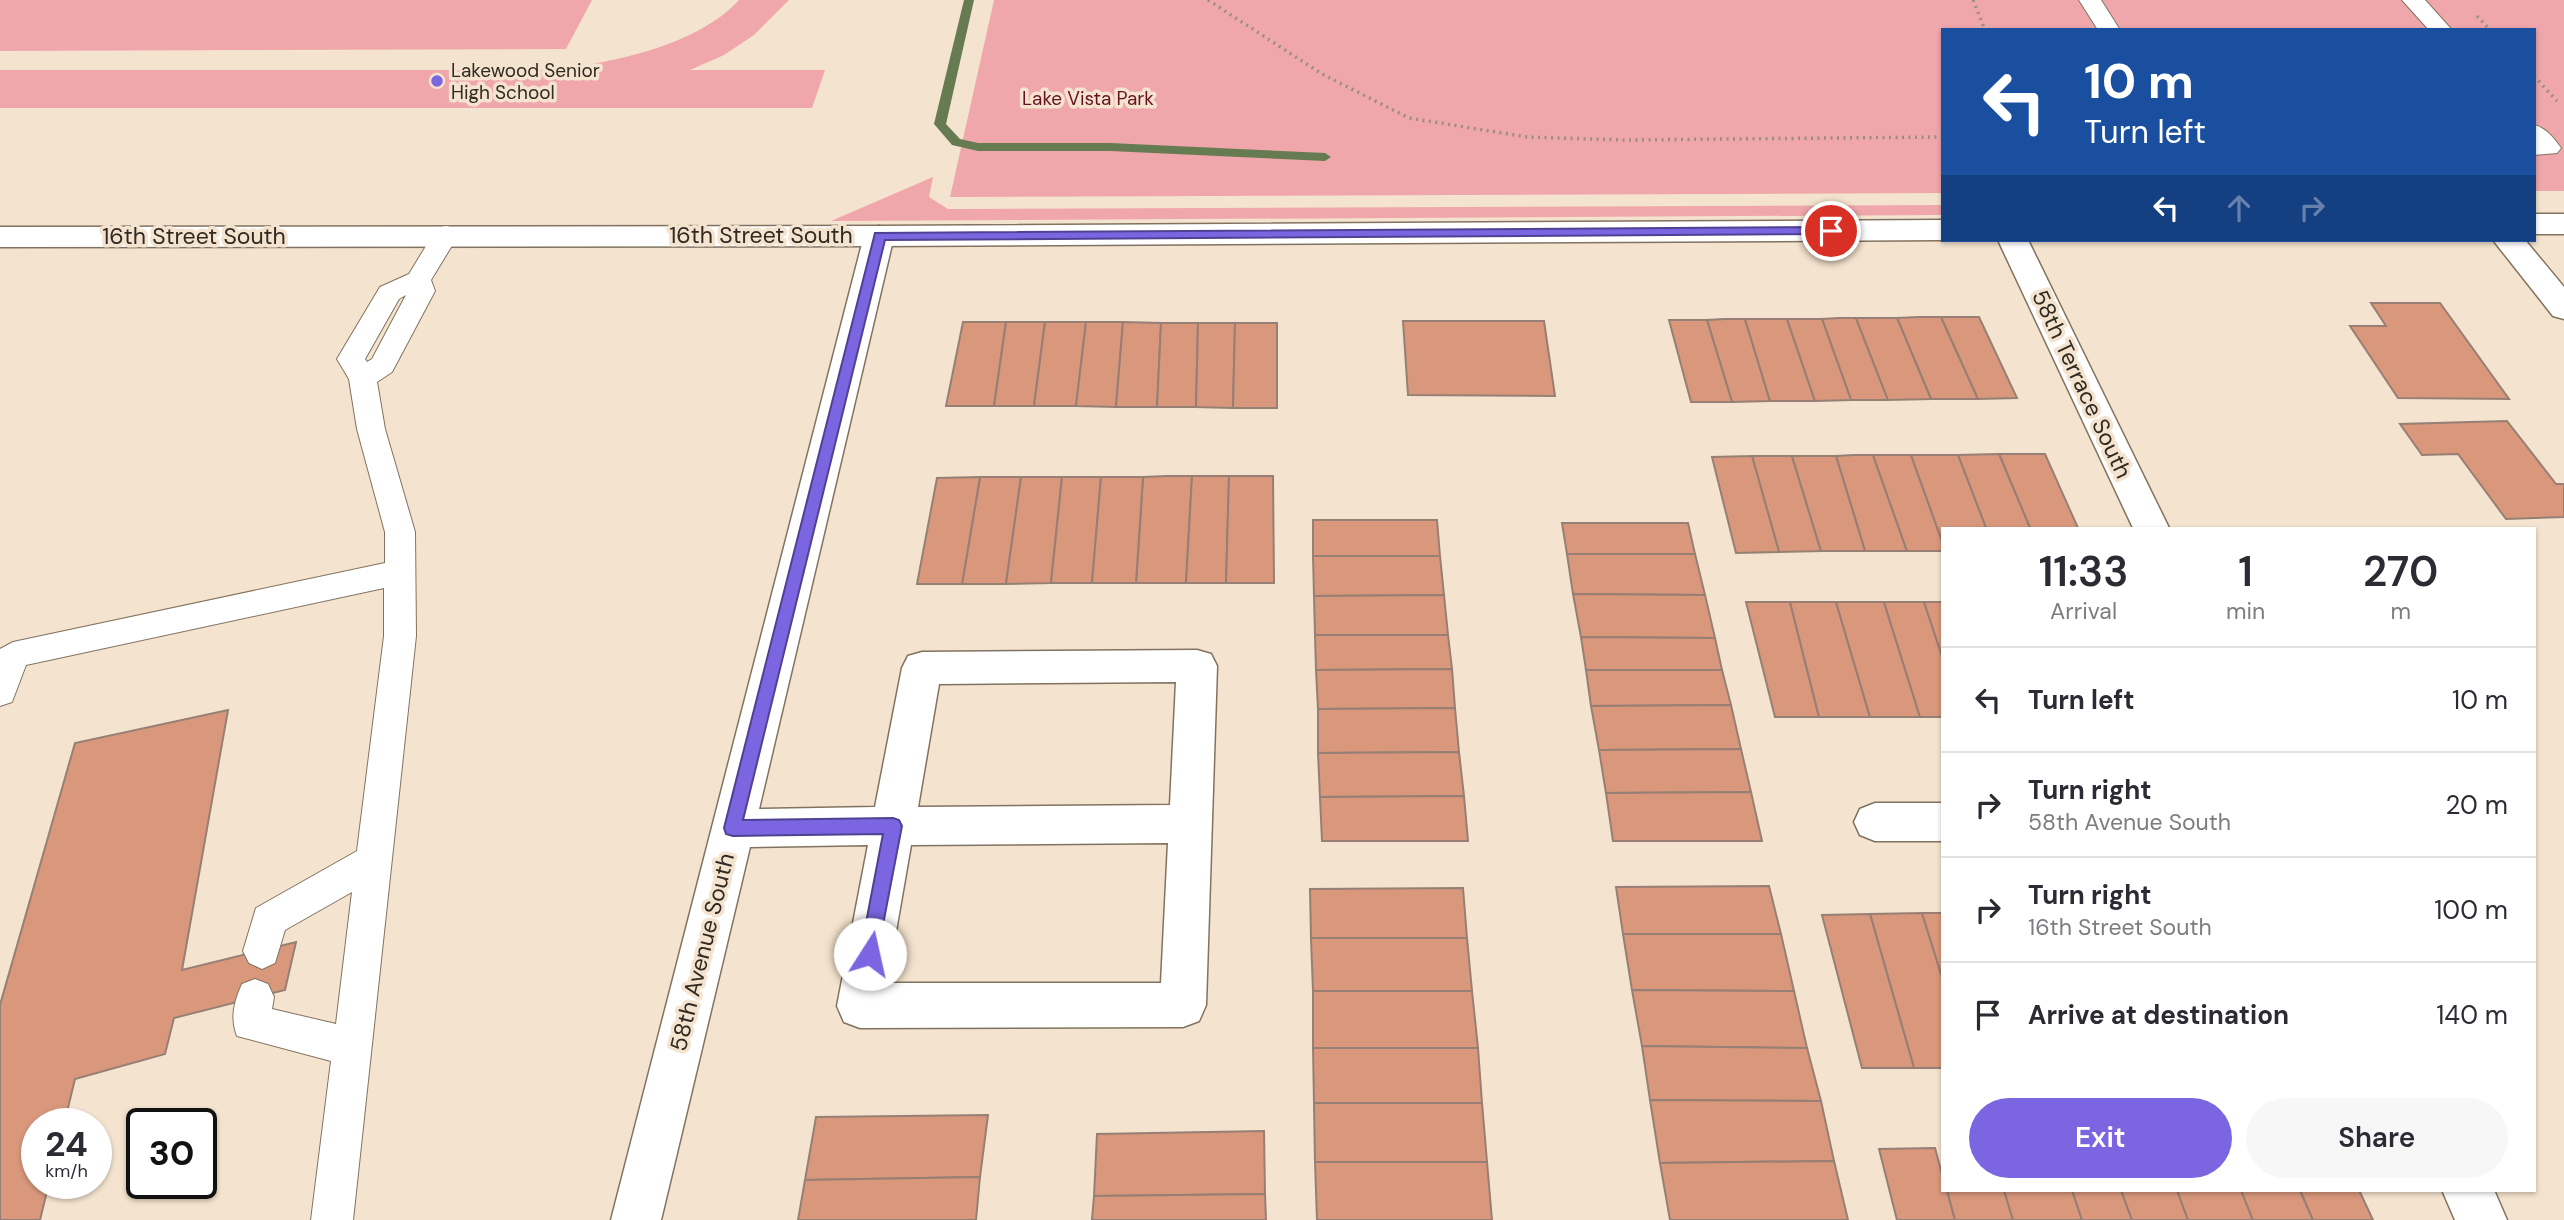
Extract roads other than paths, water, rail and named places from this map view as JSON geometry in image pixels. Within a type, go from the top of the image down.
[{"type":"street","points":[[2536,224],[2564,224]]},
{"type":"street","name":"16th Street South","points":[[0,237],[446,234],[879,236],[1941,230]]},
{"type":"street","name":"58th Avenue South","points":[[636,1220],[879,236]]},
{"type":"street","name":"58th Terrace South","points":[[2014,242],[2151,527]]},
{"type":"street","points":[[2510,242],[2564,308]]},
{"type":"street","points":[[1198,666],[1183,1005],[860,1006],[893,826],[922,668],[1198,666]]},
{"type":"street","points":[[1875,822],[1941,822]]},
{"type":"street","points":[[733,828],[1191,824]]},
{"type":"street","points":[[2468,1192],[2482,1220]]},
{"type":"lane","points":[[2090,0],[2108,28]]},
{"type":"lane","points":[[2413,0],[2439,28]]},
{"type":"lane","points":[[2536,134],[2549,148],[2536,148]]},
{"type":"lane","points":[[332,1220],[400,636],[400,532],[371,429],[363,379],[382,365],[422,291],[418,280],[446,234]]},
{"type":"lane","points":[[0,692],[13,655],[401,572]]},
{"type":"lane","points":[[262,951],[269,920],[373,861]]},
{"type":"lane","points":[[255,997],[251,1023],[352,1046]]},
{"type":"waterway","points":[[969,0],[940,124],[956,142],[978,147],[1110,147],[1325,157]]},
{"type":"place","name":"Lakewood Senior High School","points":[[437,81]]},
{"type":"park label","name":"Lake Vista Park","points":[[1088,98]]}]
